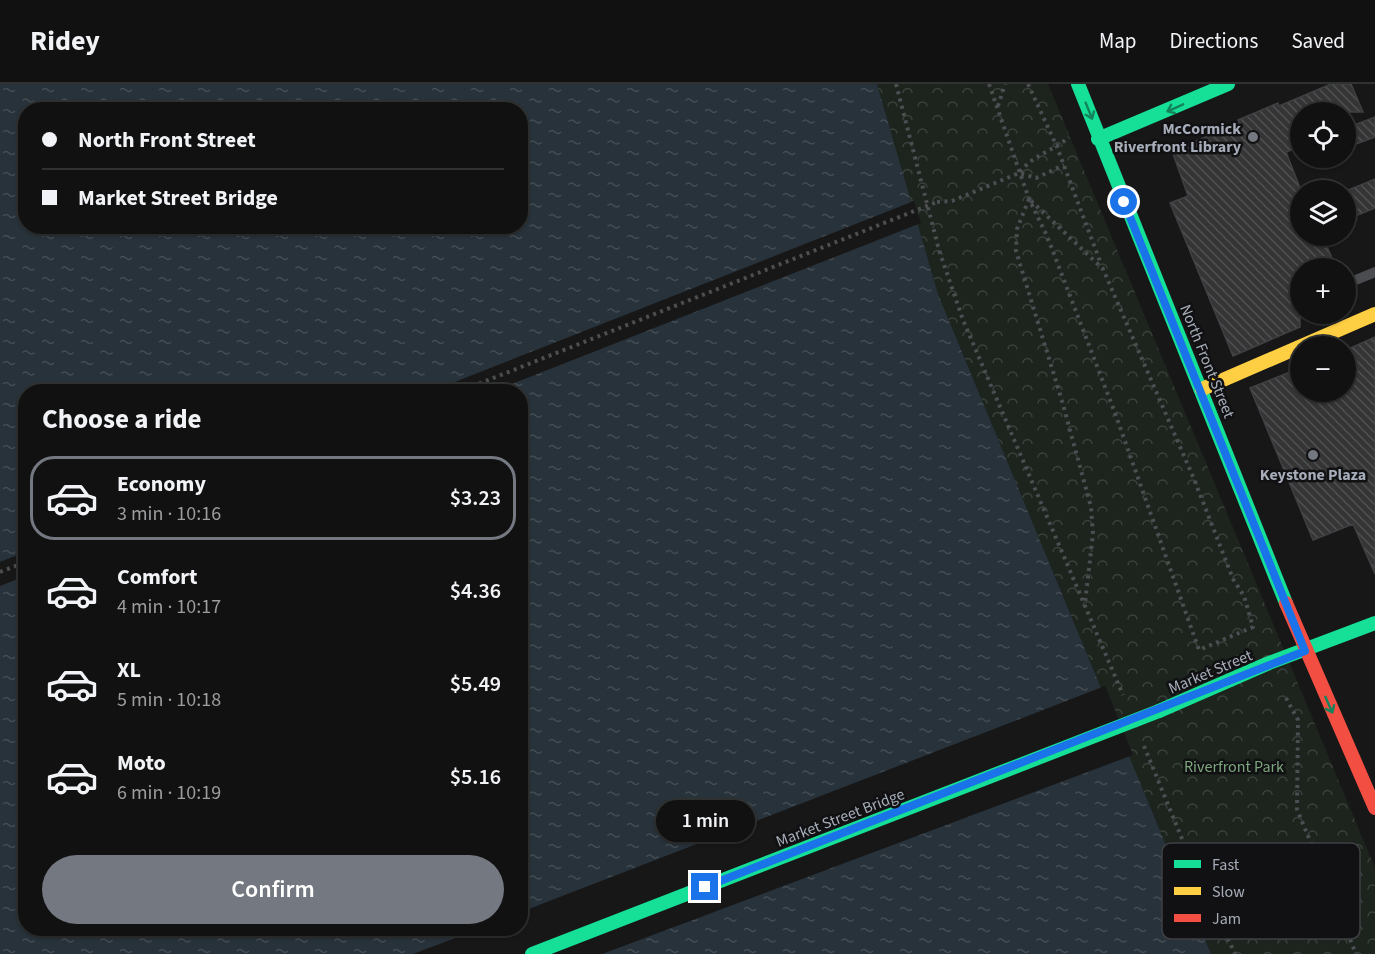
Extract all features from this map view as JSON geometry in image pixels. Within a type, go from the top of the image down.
[{"type":"main road","name":"North Front Street","points":[[1078,84],[1098,139],[1202,389],[1305,651],[1375,808]]},
{"type":"main road","points":[[1098,139],[1228,84]]},
{"type":"main road","points":[[1202,389],[1351,319],[1375,314]]},
{"type":"main road","name":"Market Street","points":[[1159,711],[1269,663],[1375,623]]},
{"type":"main road","name":"Market Street Bridge","points":[[532,954],[1159,711]]},
{"type":"lane","points":[[1356,280],[1375,272]]},
{"type":"path","points":[[896,84],[939,250],[963,320],[1125,700]]},
{"type":"path","points":[[989,84],[1019,173],[1047,236],[1111,403],[1199,650],[1253,627],[1244,596],[1233,579],[1194,479],[1103,269],[1057,147],[1028,84]]},
{"type":"path","points":[[998,107],[1005,84]]},
{"type":"path","points":[[478,384],[937,202],[952,201],[1019,173],[1030,158],[1057,147],[1069,137]]},
{"type":"path","points":[[1019,173],[1036,178],[1064,165]]},
{"type":"path","points":[[1029,198],[1017,229],[1016,251],[1062,401],[1090,507],[1093,534],[1085,604]]},
{"type":"path","points":[[1029,198],[1103,269]]},
{"type":"path","points":[[0,572],[18,565]]},
{"type":"path","points":[[1286,698],[1298,720],[1297,809],[1311,843]]},
{"type":"path","points":[[1143,743],[1184,843]]},
{"type":"path","points":[[1228,939],[1235,954]]},
{"type":"path","points":[[1350,939],[1356,954]]},
{"type":"green space","name":"Riverfront Park","points":[[877,84],[1048,84],[1375,868],[1375,954],[1211,954],[1205,939],[1360,939],[1360,843],[1165,843],[938,294]]},
{"type":"water","points":[[0,84],[877,84],[938,294],[1165,843],[1162,843],[1162,939],[1205,939],[1211,954],[0,954]]},
{"type":"pier","points":[[914,201],[921,223],[512,384],[450,384]]},
{"type":"pier","points":[[18,555],[18,579],[0,586],[0,562]]},
{"type":"pier","points":[[1105,686],[1133,755],[602,954],[413,954],[461,936],[528,936],[528,909]]},
{"type":"building","points":[[1331,84],[1351,84],[1363,112],[1356,112],[1356,102],[1290,102],[1290,151],[1286,152],[1290,168],[1292,168],[1297,180],[1290,180],[1290,246],[1327,246],[1332,258],[1290,258],[1290,324],[1300,324],[1300,327],[1233,356],[1170,203],[1188,196],[1172,151],[1239,123],[1238,120],[1278,103],[1279,106]]},
{"type":"building","points":[[1375,117],[1375,137],[1356,144],[1356,124]]},
{"type":"building","points":[[1375,179],[1375,208],[1356,216],[1356,187]]},
{"type":"building","name":"Keystone Plaza","points":[[1375,337],[1375,574],[1353,524],[1313,540],[1250,388],[1290,372],[1290,402],[1356,402],[1356,346]]},
{"type":"traffic: fast","points":[[1078,84],[1286,603]]},
{"type":"traffic: fast","points":[[1098,139],[1228,84]]},
{"type":"traffic: fast","points":[[1159,711],[1269,663],[1375,623]]},
{"type":"traffic: fast","points":[[532,954],[1159,711]]},
{"type":"traffic: slow","points":[[1202,389],[1375,314]]},
{"type":"traffic: jam","points":[[1286,603],[1375,808]]},
{"type":"place","name":"McCormick Riverfront Library","points":[[1253,137]]},
{"type":"place","name":"Keystone Plaza","points":[[1313,455]]},
{"type":"route","points":[[705,887],[1159,711],[1269,663],[1305,651],[1202,389],[1124,202]]}]
